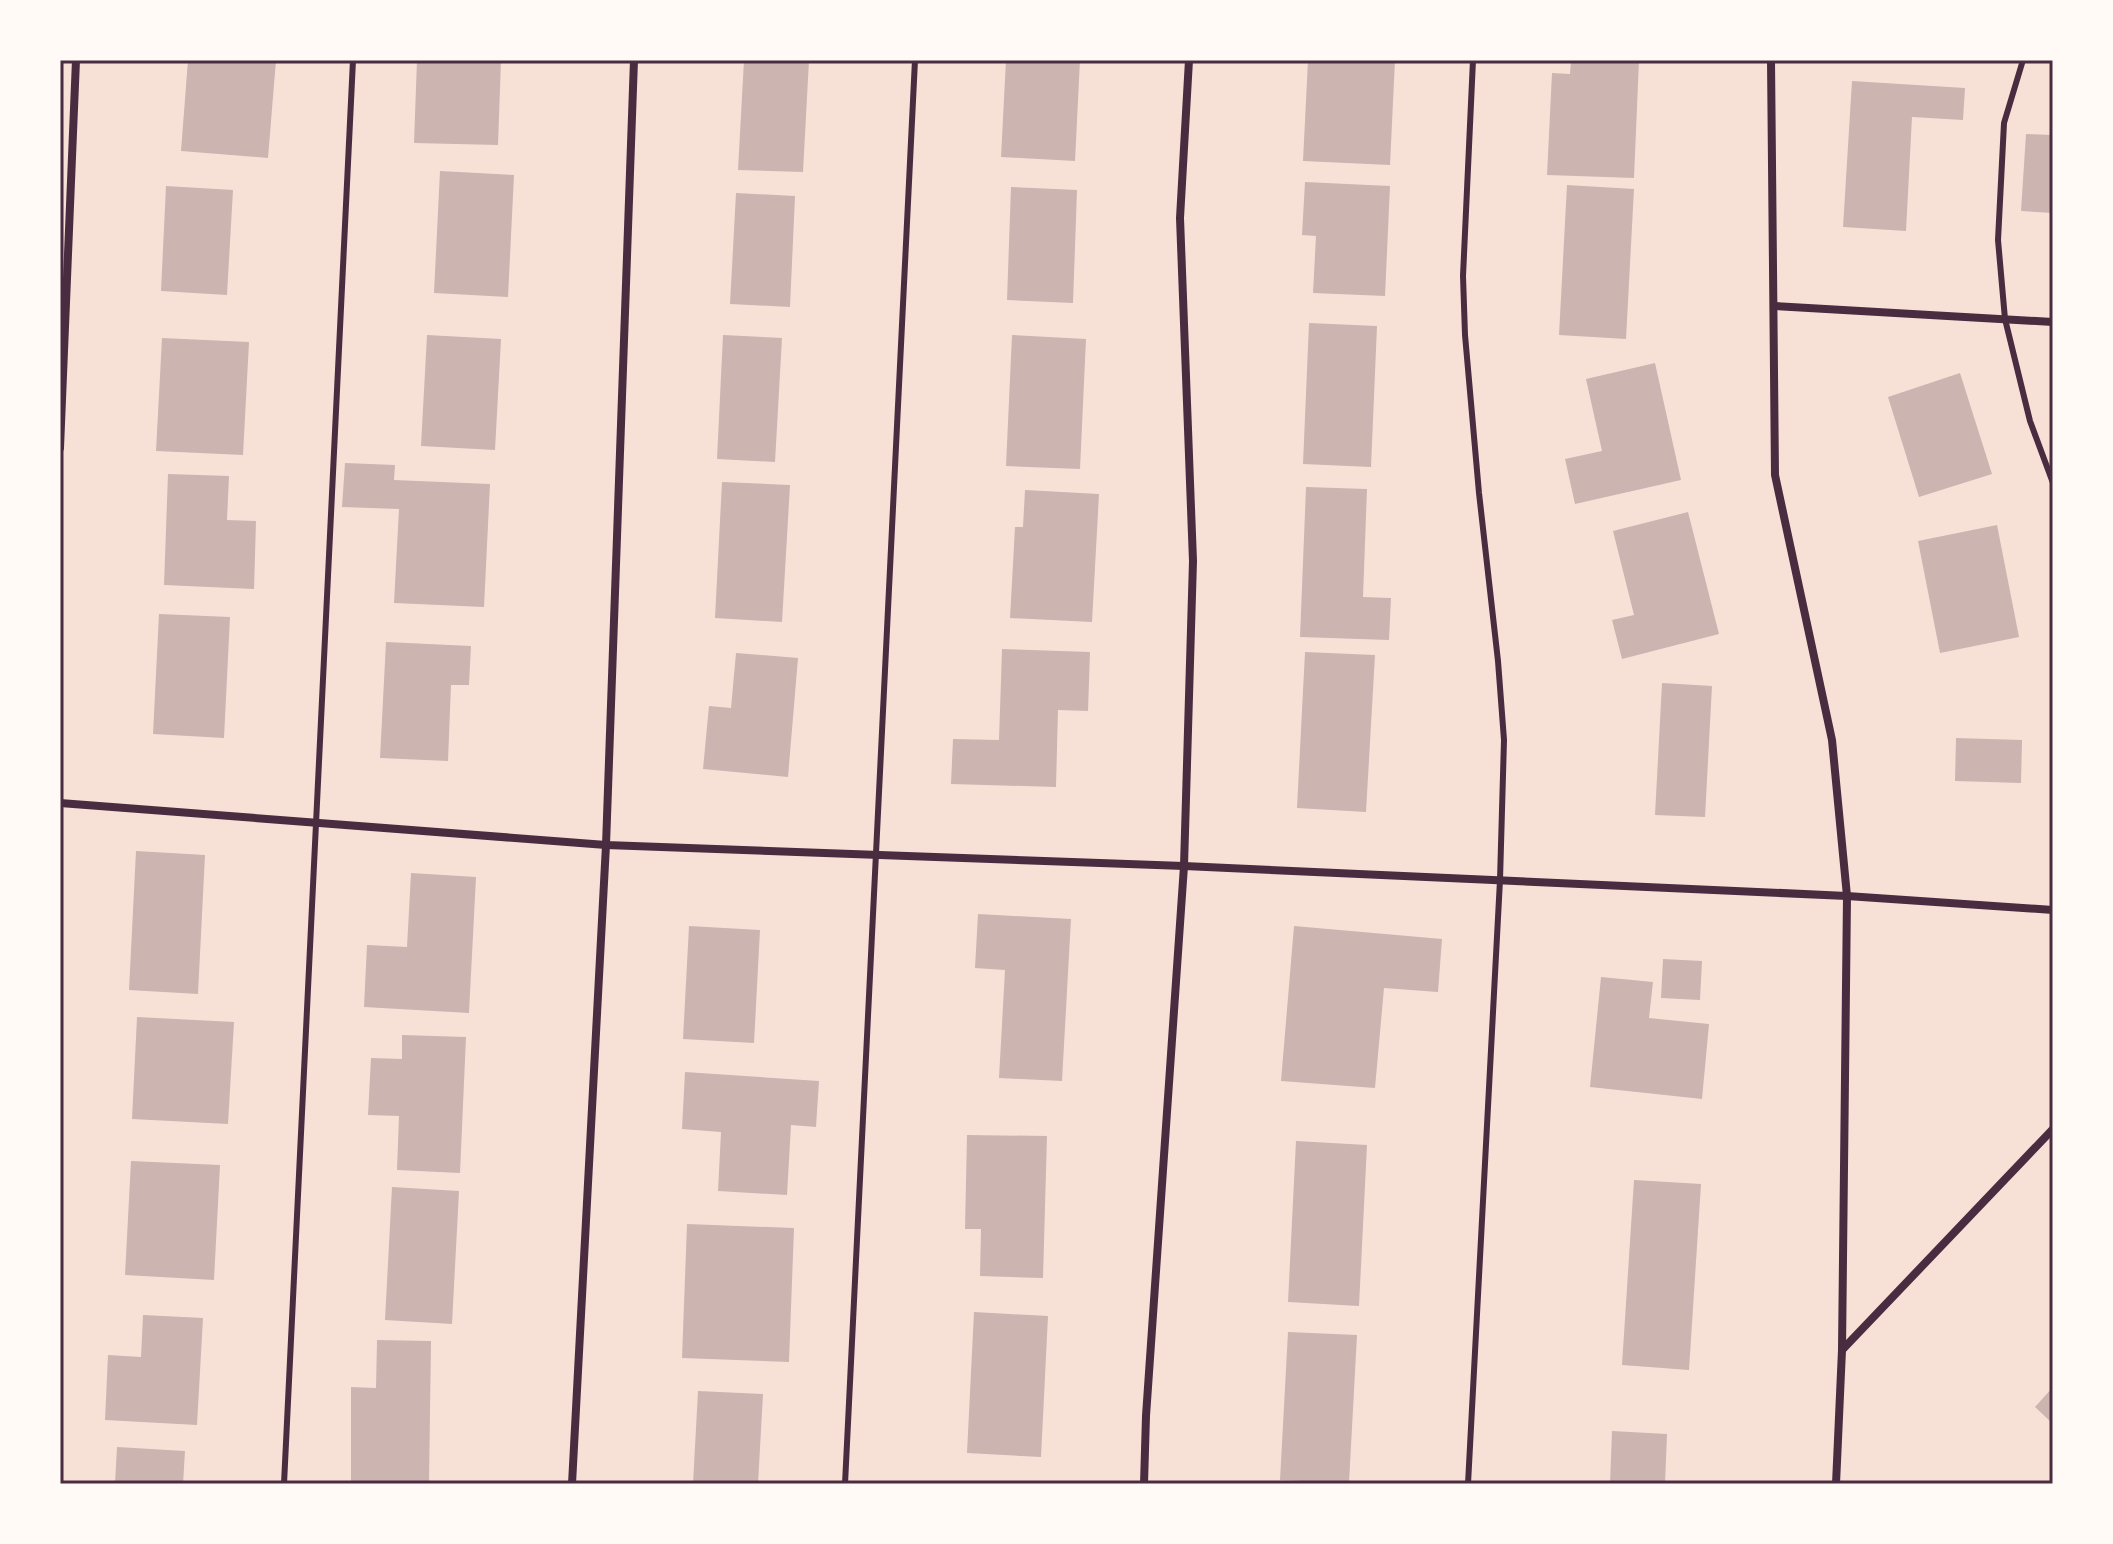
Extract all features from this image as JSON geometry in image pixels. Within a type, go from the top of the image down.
[{"type":"street","points":[[60,448],[76,60]]},
{"type":"street","points":[[572,1484],[606,845],[634,60]]},
{"type":"street","points":[[1144,1484],[1147,1400],[1184,866],[1193,561],[1180,218],[1189,60]]},
{"type":"street","points":[[1771,60],[1775,475],[1832,740],[1847,896],[1842,1350],[1836,1484]]},
{"type":"street","points":[[1774,306],[2053,322]]},
{"type":"street","points":[[60,803],[606,845],[1500,880],[1847,896],[2053,910]]},
{"type":"street","points":[[1842,1350],[2053,1129]]},
{"type":"lane","points":[[284,1484],[353,60]]},
{"type":"lane","points":[[845,1484],[915,60]]},
{"type":"lane","points":[[1468,1484],[1500,880],[1504,740],[1465,335],[1463,276],[1473,60]]},
{"type":"lane","points":[[2023,60],[2004,123],[1998,240],[2005,319],[2030,421],[2053,483]]},
{"type":"building","points":[[188,60],[276,60],[268,158],[181,151]]},
{"type":"building","points":[[417,60],[501,60],[498,145],[414,143]]},
{"type":"building","points":[[744,60],[809,60],[803,172],[738,170]]},
{"type":"building","points":[[1006,60],[1080,60],[1075,161],[1001,157]]},
{"type":"building","points":[[1308,60],[1395,60],[1390,165],[1303,161]]},
{"type":"building","points":[[1571,60],[1639,60],[1634,178],[1547,175],[1552,73],[1570,74]]},
{"type":"building","points":[[1852,81],[1965,88],[1963,120],[1912,117],[1906,231],[1843,227]]},
{"type":"building","points":[[2026,134],[2053,135],[2053,213],[2021,211]]},
{"type":"building","points":[[440,171],[514,175],[508,297],[434,293]]},
{"type":"building","points":[[1305,182],[1390,186],[1385,296],[1313,293],[1316,236],[1302,235]]},
{"type":"building","points":[[1567,185],[1634,189],[1626,339],[1559,335]]},
{"type":"building","points":[[166,186],[233,190],[227,295],[161,291]]},
{"type":"building","points":[[1011,187],[1077,190],[1073,303],[1007,300]]},
{"type":"building","points":[[736,193],[795,196],[790,307],[730,304]]},
{"type":"building","points":[[1309,323],[1377,326],[1371,467],[1303,464]]},
{"type":"building","points":[[427,335],[501,339],[495,450],[421,446]]},
{"type":"building","points":[[723,335],[782,338],[775,462],[717,459]]},
{"type":"building","points":[[1012,335],[1086,339],[1080,469],[1006,466]]},
{"type":"building","points":[[162,338],[249,342],[243,455],[156,451]]},
{"type":"building","points":[[1655,363],[1681,480],[1575,504],[1565,459],[1602,451],[1586,379]]},
{"type":"building","points":[[1960,373],[1992,474],[1919,497],[1888,397]]},
{"type":"building","points":[[345,463],[395,465],[394,480],[490,484],[484,607],[394,603],[399,509],[342,507]]},
{"type":"building","points":[[168,474],[229,476],[227,520],[256,521],[254,589],[164,585]]},
{"type":"building","points":[[722,482],[790,485],[782,622],[715,618]]},
{"type":"building","points":[[1306,487],[1367,489],[1363,597],[1391,598],[1389,640],[1300,637]]},
{"type":"building","points":[[1025,490],[1099,494],[1092,622],[1010,618],[1015,527],[1023,527]]},
{"type":"building","points":[[1688,512],[1719,634],[1622,659],[1612,620],[1634,615],[1613,531]]},
{"type":"building","points":[[1997,525],[2019,637],[1940,653],[1918,541]]},
{"type":"building","points":[[159,614],[230,617],[224,738],[153,734]]},
{"type":"building","points":[[386,642],[471,646],[469,685],[451,685],[448,761],[380,758]]},
{"type":"building","points":[[1002,649],[1090,652],[1088,711],[1058,710],[1056,787],[951,784],[953,739],[999,740]]},
{"type":"building","points":[[1305,652],[1375,655],[1366,812],[1297,808]]},
{"type":"building","points":[[736,653],[798,658],[788,777],[703,769],[709,706],[731,708]]},
{"type":"building","points":[[1662,683],[1712,686],[1705,817],[1655,815]]},
{"type":"building","points":[[1956,738],[2022,740],[2021,783],[1955,781]]},
{"type":"building","points":[[136,851],[205,855],[198,994],[129,990]]},
{"type":"building","points":[[411,873],[476,877],[469,1013],[364,1007],[367,945],[407,947]]},
{"type":"building","points":[[978,914],[1071,919],[1062,1081],[999,1078],[1005,970],[975,968]]},
{"type":"building","points":[[689,926],[760,930],[754,1043],[683,1039]]},
{"type":"building","points":[[1294,926],[1442,939],[1438,992],[1384,988],[1375,1088],[1281,1081]]},
{"type":"building","points":[[1663,959],[1702,961],[1700,1000],[1661,998]]},
{"type":"building","points":[[1601,977],[1653,982],[1649,1018],[1709,1024],[1702,1099],[1590,1087]]},
{"type":"building","points":[[137,1017],[234,1022],[228,1124],[132,1119]]},
{"type":"building","points":[[402,1035],[466,1037],[460,1173],[397,1170],[399,1116],[368,1115],[371,1058],[402,1059]]},
{"type":"building","points":[[685,1072],[819,1081],[816,1127],[791,1125],[787,1195],[718,1191],[721,1132],[682,1129]]},
{"type":"building","points":[[967,1135],[1047,1136],[1043,1278],[980,1276],[981,1229],[965,1229]]},
{"type":"building","points":[[1296,1141],[1367,1145],[1359,1306],[1288,1302]]},
{"type":"building","points":[[131,1161],[220,1165],[214,1280],[125,1275]]},
{"type":"building","points":[[1634,1180],[1701,1184],[1689,1370],[1622,1365]]},
{"type":"building","points":[[392,1187],[459,1191],[452,1324],[385,1320]]},
{"type":"building","points":[[687,1224],[794,1228],[789,1362],[682,1358]]},
{"type":"building","points":[[974,1312],[1048,1316],[1041,1457],[967,1453]]},
{"type":"building","points":[[143,1315],[203,1318],[197,1425],[105,1420],[108,1355],[141,1357]]},
{"type":"building","points":[[1288,1332],[1357,1335],[1349,1483],[1280,1480]]},
{"type":"building","points":[[377,1340],[431,1341],[429,1484],[351,1484],[351,1387],[376,1388]]},
{"type":"building","points":[[2053,1387],[2053,1424],[2035,1407]]},
{"type":"building","points":[[698,1391],[763,1394],[758,1484],[693,1484]]},
{"type":"building","points":[[1612,1431],[1667,1434],[1665,1484],[1610,1484]]},
{"type":"building","points":[[117,1447],[185,1451],[183,1484],[115,1484]]}]
